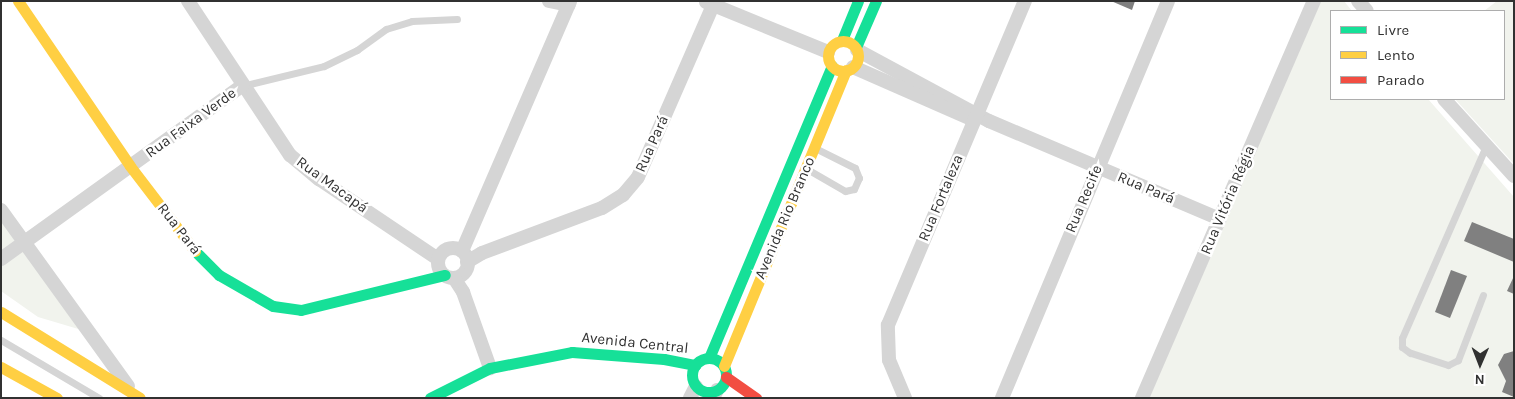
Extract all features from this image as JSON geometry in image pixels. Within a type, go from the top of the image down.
[{"type":"street","name":"Rua Pará","points":[[18,1],[130,166],[192,247],[219,276],[272,306],[301,310],[424,278],[452,259],[482,253],[602,208],[623,195],[638,177],[711,2],[830,59]]},
{"type":"street","name":"Rua Macapá","points":[[188,1],[242,86],[290,155],[319,179],[452,259],[490,368]]},
{"type":"street","points":[[452,259],[570,3],[549,1]]},
{"type":"street","points":[[849,68],[830,59],[833,44],[842,40],[858,1]]},
{"type":"street","points":[[842,40],[856,49],[876,1]]},
{"type":"street","name":"Rua Fortaleza","points":[[905,398],[889,360],[888,325],[1025,1]]},
{"type":"street","name":"Rua Recife","points":[[1002,398],[1168,1]]},
{"type":"street","name":"Rua Vitória Régia","points":[[1142,398],[1314,1]]},
{"type":"street","name":"Rua Pará","points":[[856,49],[877,69],[975,116],[1220,219]]},
{"type":"street","name":"Avenida Rio Branco","points":[[715,394],[856,49]]},
{"type":"street","name":"Avenida Rio Branco","points":[[710,358],[830,59]]},
{"type":"street","name":"Rua Pará","points":[[849,68],[877,69]]},
{"type":"street","name":"Rua Faixa Verde","points":[[1,259],[242,86]]},
{"type":"street","points":[[1445,100],[1514,176]]},
{"type":"street","points":[[1,210],[92,338],[137,396]]},
{"type":"street","points":[[1,312],[74,359],[137,396]]},
{"type":"street","points":[[74,359],[92,338]]},
{"type":"street","name":"Avenida Central","points":[[430,398],[490,368],[572,352],[664,359],[695,365]]},
{"type":"street","points":[[715,394],[693,392],[692,376],[695,365],[710,358],[756,398]]},
{"type":"street","points":[[1,367],[56,398]]},
{"type":"lane","name":"Rua Faixa Verde","points":[[242,86],[324,66],[357,50],[386,29],[412,22],[458,19]]},
{"type":"lane","points":[[1483,295],[1458,360],[1448,365],[1410,353],[1402,347],[1402,338],[1486,146]]},
{"type":"lane","points":[[806,169],[845,191],[854,189],[859,178],[855,168],[815,148]]},
{"type":"lane","points":[[1,340],[99,398]]},
{"type":"shaded area","points":[[1321,1],[1344,1],[1351,10],[1330,10],[1330,100],[1429,100],[1514,197],[1514,398],[1149,398]]},
{"type":"shaded area","points":[[1497,1],[1514,1],[1514,164],[1456,100],[1505,100],[1505,10],[1485,10]]},
{"type":"shaded area","points":[[1,217],[85,331],[38,317],[1,291]]},
{"type":"building","points":[[1111,1],[1135,1],[1132,10]]},
{"type":"building","points":[[1472,222],[1514,239],[1514,262],[1464,241]]},
{"type":"building","points":[[1451,270],[1467,276],[1450,318],[1435,312]]},
{"type":"building","points":[[1514,276],[1514,294],[1507,291]]},
{"type":"building","points":[[1514,351],[1514,397],[1502,392],[1506,381],[1498,365],[1504,354]]},
{"type":"traffic: fast","points":[[842,40],[858,1]]},
{"type":"traffic: fast","points":[[856,47],[876,1]]},
{"type":"traffic: fast","points":[[709,358],[832,66]]},
{"type":"traffic: fast","points":[[195,251],[219,275],[273,306],[301,310],[445,275]]},
{"type":"traffic: fast","points":[[430,398],[490,368],[572,352],[664,359],[695,365]]},
{"type":"traffic: fast","points":[[709,358],[716,359],[721,363],[725,368],[726,375],[725,382],[721,387],[716,391],[709,392],[702,391],[697,387],[693,382],[692,375],[693,368],[697,363],[702,359],[709,358]]},
{"type":"traffic: slow","points":[[18,1],[130,166],[195,251]]},
{"type":"traffic: slow","points":[[843,41],[849,42],[857,50],[858,56],[857,62],[849,70],[843,71],[837,70],[829,62],[828,56],[829,50],[837,42],[843,41]]},
{"type":"traffic: slow","points":[[724,366],[846,70]]},
{"type":"traffic: slow","points":[[1,312],[140,398]]},
{"type":"traffic: slow","points":[[1,367],[57,398]]},
{"type":"traffic: jam","points":[[726,377],[756,398]]}]
